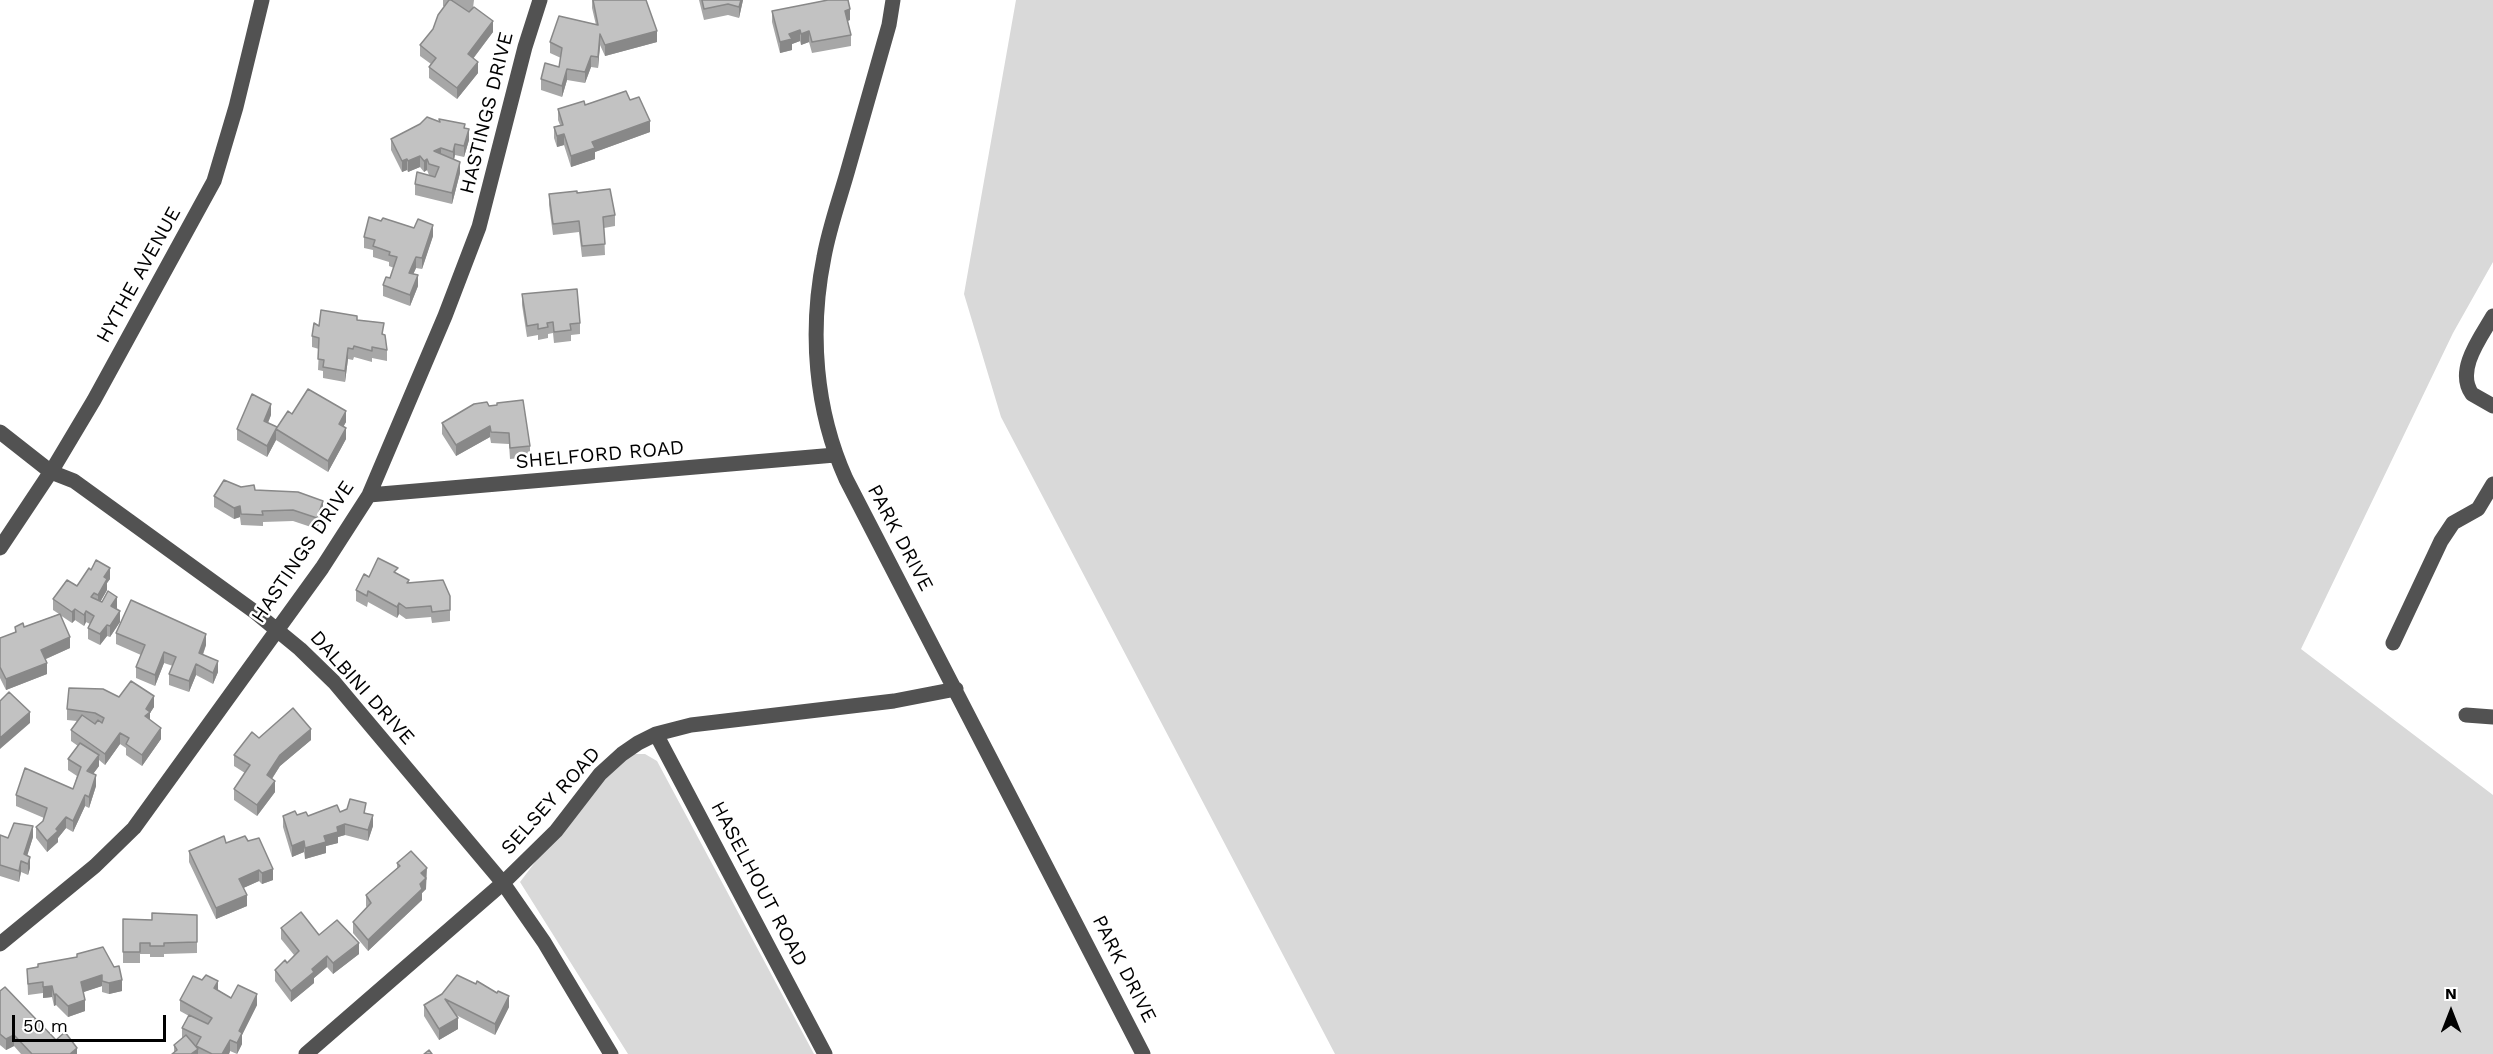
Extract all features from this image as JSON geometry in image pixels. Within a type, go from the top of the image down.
[{"type":"street","name":"HYTHE AVENUE","points":[[0,548],[51,472],[94,400],[214,181],[236,107],[262,0]]},
{"type":"street","name":"HASTINGS DRIVE","points":[[0,944],[95,866],[134,828],[344,537],[369,495],[438,334],[479,227],[534,15],[540,0]]},
{"type":"street","name":"PARK DRIVE","points":[[893,0],[890,25],[824,255],[817,304],[817,365],[826,421],[835,455],[1143,1054]]},
{"type":"street","points":[[2489,404],[2469,390],[2467,367],[2493,316]]},
{"type":"street","name":"DALBINI DRIVE","points":[[0,432],[51,472],[74,481],[277,630],[334,682],[503,883],[544,942],[611,1054]]},
{"type":"street","name":"SHELFORD ROAD","points":[[369,495],[835,455]]},
{"type":"street","points":[[2393,643],[2441,541],[2453,523],[2478,509],[2493,484]]},
{"type":"street","name":"SELSEY ROAD","points":[[306,1054],[503,883],[556,831],[612,762],[656,734],[691,725],[894,701],[956,689]]},
{"type":"street","points":[[2466,715],[2493,717]]},
{"type":"street","name":"HASELHOUT ROAD","points":[[656,734],[825,1054]]},
{"type":"shaded area","points":[[1016,0],[2493,0],[2493,262],[2453,333],[2301,649],[2493,795],[2493,1054],[1335,1054],[1001,417],[964,294]]},
{"type":"shaded area","points":[[633,754],[645,754],[657,761],[814,1054],[628,1054],[520,882],[598,779]]},
{"type":"building","points":[[449,0],[469,12],[474,7],[493,21],[468,54],[478,62],[457,88],[429,67],[436,58],[420,45],[433,29],[438,15]]},
{"type":"building","points":[[593,0],[646,0],[657,31],[605,45],[600,34],[598,57],[591,56],[585,72],[567,69],[562,86],[541,79],[545,63],[559,67],[562,48],[550,42],[559,16],[598,25]]},
{"type":"building","points":[[702,0],[741,0],[739,7],[728,4],[704,9]]},
{"type":"building","points":[[828,0],[848,0],[850,9],[845,11],[851,35],[812,42],[809,31],[801,34],[800,30],[789,34],[792,39],[780,42],[772,11]]},
{"type":"building","points":[[626,91],[630,100],[639,97],[650,121],[592,142],[595,148],[571,156],[564,134],[557,136],[554,127],[563,125],[558,109],[584,101],[585,105]]},
{"type":"building","points":[[427,117],[440,122],[439,119],[465,124],[464,128],[469,129],[464,146],[455,144],[453,152],[441,148],[434,151],[460,162],[452,193],[415,184],[417,172],[435,177],[439,167],[429,164],[427,159],[424,161],[420,156],[402,161],[391,139],[420,124]]},
{"type":"building","points":[[610,189],[615,215],[603,217],[605,244],[582,246],[579,221],[553,224],[549,194]]},
{"type":"building","points":[[369,217],[381,221],[383,218],[414,228],[418,219],[433,225],[422,258],[416,257],[409,273],[418,275],[410,295],[383,285],[386,277],[390,278],[397,257],[373,246],[375,240],[364,237]]},
{"type":"building","points":[[577,289],[580,323],[570,324],[571,330],[554,332],[553,322],[547,323],[548,327],[538,329],[538,324],[527,326],[522,294]]},
{"type":"building","points":[[321,310],[357,316],[357,320],[384,323],[382,334],[385,335],[387,350],[372,347],[372,351],[354,346],[353,349],[348,348],[345,371],[323,367],[324,360],[318,359],[319,338],[312,336],[314,323],[319,326]]},
{"type":"building","points":[[308,389],[346,411],[339,424],[346,428],[328,461],[276,429],[288,411],[292,414]]},
{"type":"building","points":[[252,394],[271,404],[264,421],[277,427],[267,446],[237,429]]},
{"type":"building","points":[[523,400],[530,446],[510,448],[509,433],[491,432],[490,426],[456,445],[442,423],[474,404],[487,402],[489,406]]},
{"type":"building","points":[[224,480],[241,487],[254,485],[255,490],[298,492],[323,501],[317,518],[293,510],[262,511],[263,515],[241,514],[240,506],[234,508],[214,496]]},
{"type":"building","points":[[378,558],[398,568],[394,572],[409,580],[407,583],[443,580],[450,596],[450,610],[432,612],[431,606],[406,608],[399,603],[397,607],[368,591],[367,596],[356,590],[364,574],[369,577]]},
{"type":"building","points":[[96,560],[110,568],[104,577],[107,579],[98,595],[94,593],[91,597],[102,602],[108,591],[117,597],[111,606],[120,611],[110,626],[107,625],[100,634],[88,628],[94,616],[86,611],[84,615],[75,609],[72,612],[53,599],[67,580],[77,586],[89,568],[91,570]]},
{"type":"building","points":[[131,600],[206,634],[199,653],[218,661],[213,673],[196,664],[189,681],[169,674],[176,657],[164,652],[155,675],[136,667],[145,645],[116,633]]},
{"type":"building","points":[[60,614],[70,637],[41,650],[47,663],[6,679],[0,667],[0,638],[16,632],[15,627],[23,623],[24,627]]},
{"type":"building","points":[[131,681],[154,696],[146,709],[150,712],[145,716],[161,728],[142,755],[126,744],[129,738],[120,733],[105,754],[71,730],[82,715],[95,724],[98,720],[102,723],[104,718],[95,713],[67,709],[69,688],[103,689],[119,697]]},
{"type":"building","points":[[9,692],[30,712],[0,738],[0,701]]},
{"type":"building","points":[[293,708],[311,729],[280,755],[267,775],[275,781],[257,805],[234,789],[250,765],[234,755],[252,732],[259,738]]},
{"type":"building","points":[[80,743],[99,755],[87,771],[96,775],[89,797],[85,795],[73,821],[66,817],[56,829],[58,831],[47,841],[36,827],[43,821],[47,808],[16,795],[25,768],[73,789],[81,767],[68,759]]},
{"type":"building","points":[[350,799],[366,803],[364,813],[373,815],[368,830],[345,824],[337,827],[338,832],[324,836],[326,842],[305,848],[304,841],[292,846],[283,816],[295,811],[297,815],[306,812],[308,816],[337,805],[340,812],[347,809]]},
{"type":"building","points":[[14,823],[33,826],[24,854],[30,857],[28,864],[21,861],[19,871],[0,865],[0,835],[8,838]]},
{"type":"building","points":[[224,836],[226,843],[245,836],[248,841],[259,838],[273,869],[262,873],[259,870],[239,879],[247,895],[216,908],[189,851]]},
{"type":"building","points":[[411,851],[427,868],[421,873],[426,878],[420,884],[422,889],[368,940],[353,922],[371,903],[366,895],[400,866],[397,863]]},
{"type":"building","points":[[301,912],[319,935],[337,920],[359,943],[333,963],[327,956],[312,969],[314,972],[291,991],[275,970],[285,960],[287,963],[299,951],[281,928]]},
{"type":"building","points":[[152,913],[197,915],[197,942],[164,943],[164,946],[140,943],[140,952],[123,952],[123,919],[152,920]]},
{"type":"building","points":[[103,947],[114,967],[119,966],[122,980],[109,983],[102,981],[102,975],[81,982],[85,1000],[68,1006],[56,994],[54,995],[52,986],[43,987],[43,982],[28,984],[27,969],[38,967],[38,964],[77,957],[77,954]]},
{"type":"building","points":[[206,975],[218,981],[214,988],[231,998],[238,985],[257,994],[239,1031],[242,1033],[237,1043],[230,1040],[222,1054],[212,1054],[196,1046],[201,1037],[182,1028],[189,1015],[208,1024],[212,1018],[180,1000],[193,976],[202,980]]},
{"type":"building","points":[[457,975],[476,984],[477,981],[497,993],[498,991],[509,996],[495,1024],[445,999],[458,1018],[439,1029],[424,1005],[442,994]]},
{"type":"building","points":[[5,987],[56,1040],[65,1032],[77,1048],[70,1054],[32,1054],[14,1035],[6,1039],[0,1034],[0,991]]},
{"type":"building","points":[[186,1035],[198,1049],[191,1054],[172,1054],[177,1050],[174,1045]]}]
